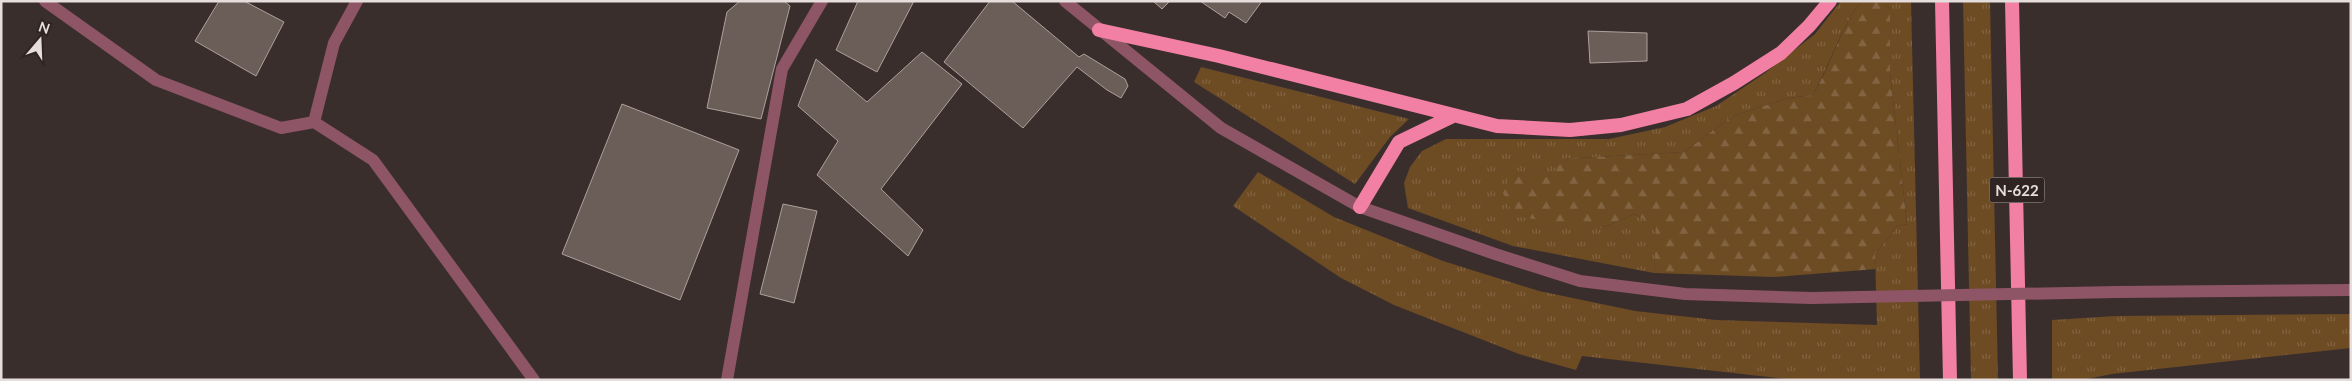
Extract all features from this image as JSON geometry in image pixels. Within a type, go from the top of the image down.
[{"type":"highway","points":[[1099,30],[1219,56],[1497,126],[1570,130],[1621,125],[1687,109],[1734,83],[1781,53],[1809,26],[1830,1]]},
{"type":"highway","points":[[1942,1],[1950,380]]},
{"type":"highway","name":"N-622","points":[[2012,1],[2020,380]]},
{"type":"highway","points":[[1360,207],[1399,142],[1453,116]]},
{"type":"street","points":[[45,1],[156,80],[281,128],[314,122],[374,160],[534,380]]},
{"type":"street","points":[[314,122],[334,43],[357,1]]},
{"type":"street","points":[[727,380],[782,69],[822,1]]},
{"type":"street","points":[[1065,1],[1221,128],[1360,207],[1495,254],[1580,280],[1685,294],[1811,298],[2351,290]]},
{"type":"green space","points":[[1841,1],[1861,1],[1841,35],[1813,95],[1788,98],[1733,116],[1684,152],[1562,159],[1599,229],[1635,214],[1657,227],[1654,273],[1513,246],[1408,208],[1404,183],[1410,167],[1422,151],[1446,139],[1609,139],[1665,127],[1716,106],[1765,73],[1815,34]]},
{"type":"green space","points":[[1861,1],[1883,1],[1890,9],[1890,73],[1907,224],[1898,226],[1875,254],[1876,269],[1774,277],[1654,273],[1656,227],[1635,214],[1599,229],[1514,216],[1503,193],[1512,172],[1552,178],[1561,159],[1684,152],[1733,116],[1788,98],[1813,95],[1841,35]]},
{"type":"green space","points":[[1883,1],[1911,1],[1920,380],[1787,379],[1582,356],[1576,370],[1519,354],[1394,305],[1341,278],[1233,206],[1258,172],[1334,217],[1443,261],[1539,291],[1635,311],[1716,320],[1877,325],[1875,254],[1898,226],[1907,224],[1890,73],[1890,9]]},
{"type":"green space","points":[[1963,1],[1990,1],[1998,380],[1971,380]]},
{"type":"green space","points":[[1201,67],[1409,119],[1390,137],[1355,184],[1194,82]]},
{"type":"green space","points":[[2351,314],[2351,348],[2112,374],[2082,380],[2052,380],[2052,320],[2116,316]]},
{"type":"building","points":[[219,1],[244,1],[284,22],[256,76],[195,41]]},
{"type":"building","points":[[740,1],[784,1],[790,6],[761,119],[707,108],[727,12]]},
{"type":"building","points":[[858,1],[914,1],[877,72],[836,50]]},
{"type":"building","points":[[990,1],[1012,1],[1079,57],[1084,54],[1125,79],[1128,86],[1121,98],[1107,90],[1077,67],[1023,128],[944,62]]},
{"type":"building","points":[[1153,1],[1170,1],[1162,9]]},
{"type":"building","points":[[1200,1],[1262,1],[1246,23],[1229,12],[1225,18]]},
{"type":"building","points":[[1588,31],[1647,33],[1647,61],[1590,63]]},
{"type":"building","points":[[922,52],[962,84],[881,189],[923,230],[908,256],[817,175],[838,141],[798,106],[816,59],[867,102]]},
{"type":"building","points":[[622,104],[739,150],[680,300],[562,254]]},
{"type":"building","points":[[783,204],[817,211],[794,303],[760,294]]}]
